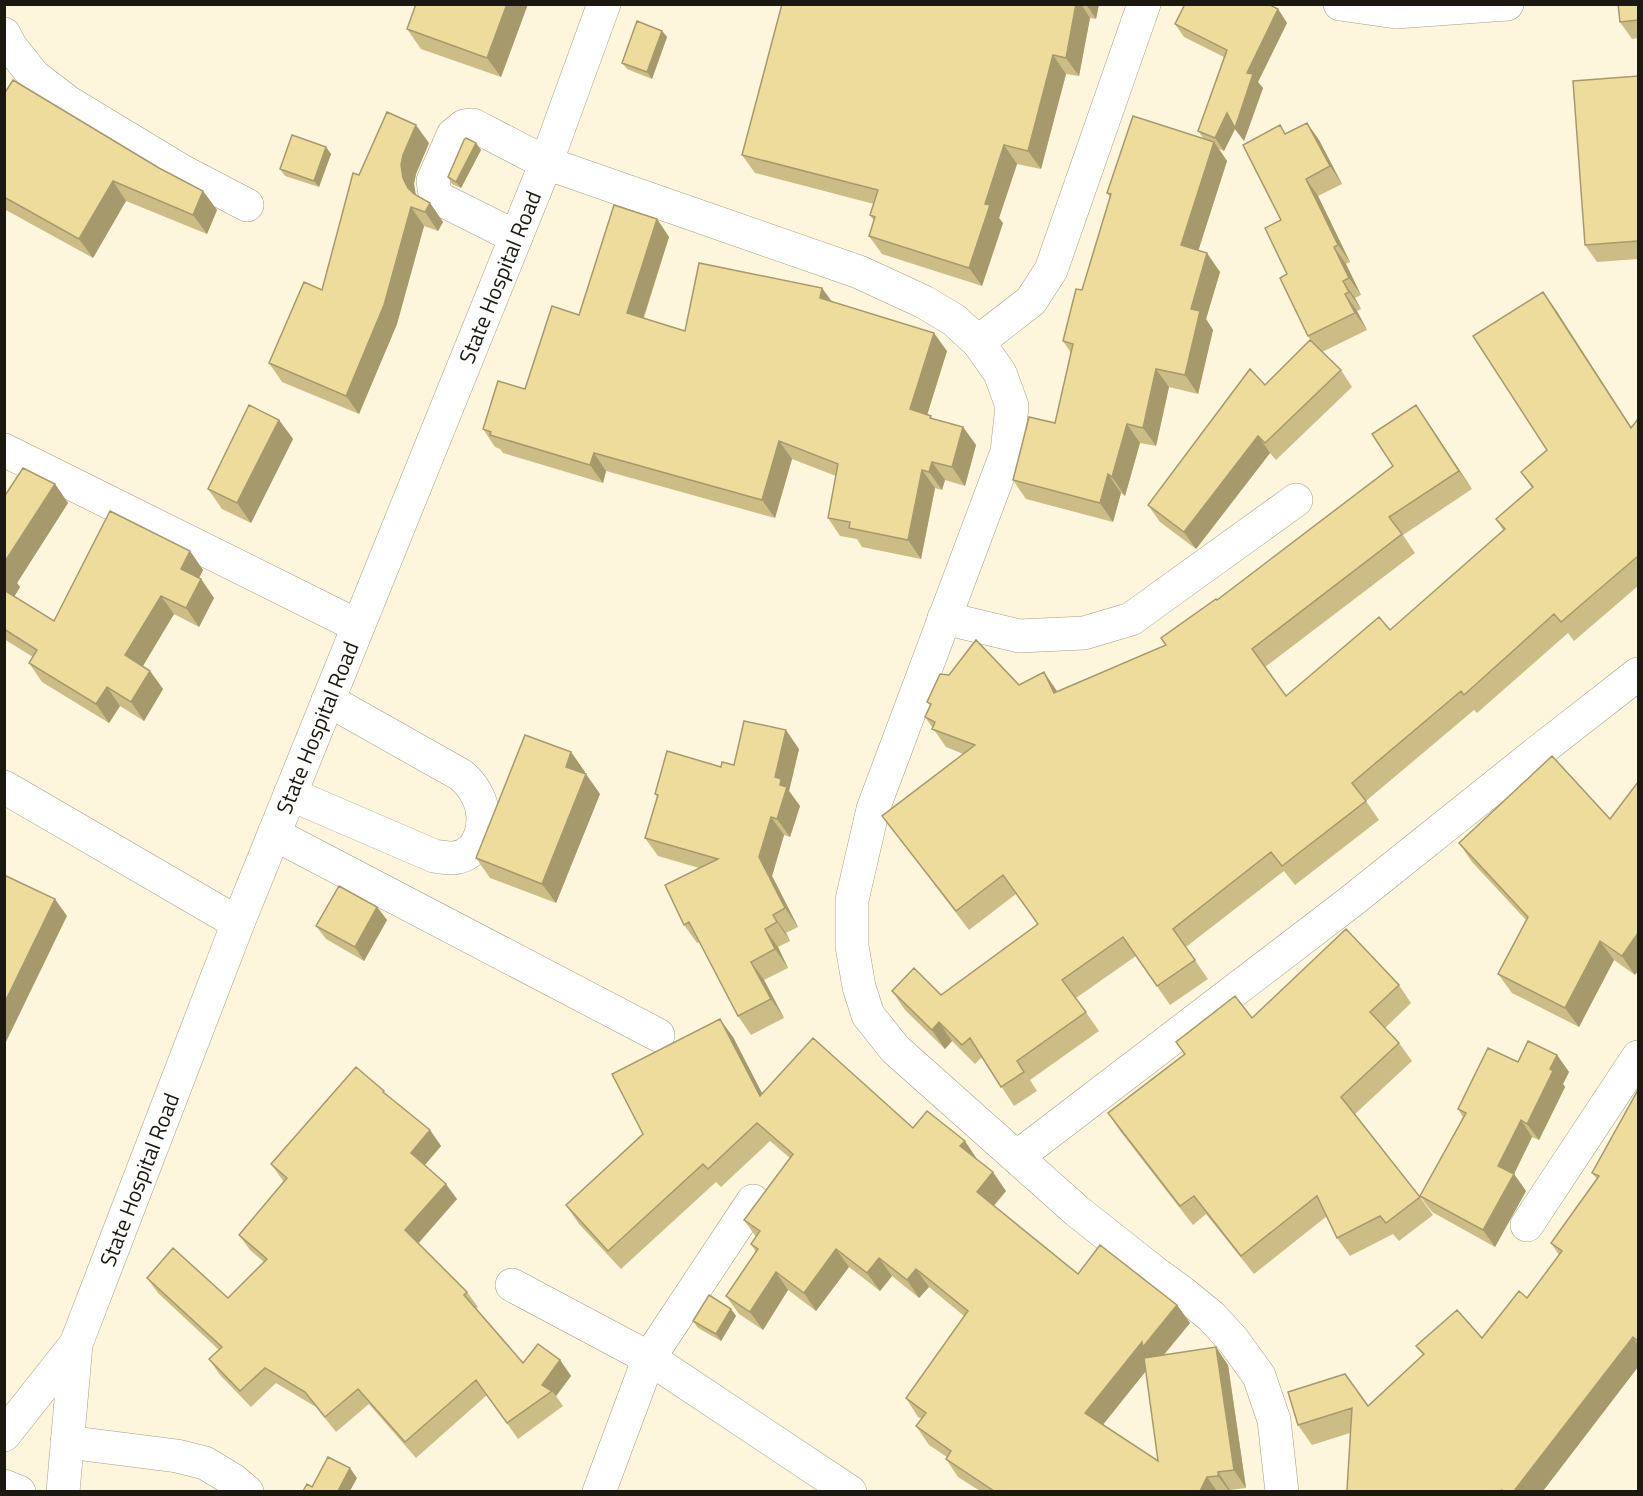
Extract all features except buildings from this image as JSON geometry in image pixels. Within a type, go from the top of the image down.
[{"type":"street","name":"State Hospital Road","points":[[4,1435],[76,1344],[238,923],[546,163],[604,4]]},
{"type":"street","points":[[978,342],[1031,301],[1051,270],[1144,4]]},
{"type":"street","points":[[1341,4],[1396,12],[1507,4]]},
{"type":"street","points":[[4,34],[11,47],[34,76],[68,102],[182,171],[247,205]]},
{"type":"street","points":[[516,237],[440,199],[435,194],[433,181],[453,135],[464,126],[473,125],[546,163],[859,272],[924,302],[954,320],[978,342],[1000,373],[1012,406],[1007,452],[873,809],[852,900],[852,946],[859,987],[868,1015],[895,1049],[1077,1211],[1212,1317],[1233,1340],[1259,1376],[1274,1420],[1282,1491]]},
{"type":"street","points":[[4,450],[358,626]]},
{"type":"street","points":[[944,618],[1019,636],[1084,633],[1131,619],[1296,500]]},
{"type":"street","points":[[1017,1157],[1349,903],[1638,674]]},
{"type":"street","points":[[290,794],[434,856],[455,858],[468,853],[477,845],[484,820],[479,799],[470,784],[460,775],[328,700]]},
{"type":"street","points":[[4,787],[238,923]]},
{"type":"street","points":[[274,834],[658,1035]]},
{"type":"street","points":[[1527,1225],[1638,1058]]},
{"type":"street","points":[[598,1491],[649,1358],[753,1201]]},
{"type":"street","points":[[512,1285],[649,1358],[850,1491]]},
{"type":"street","points":[[63,1491],[76,1344]]},
{"type":"street","points":[[67,1442],[177,1456],[205,1463],[247,1491]]},
{"type":"street","points":[[4,1486],[19,1491]]}]
